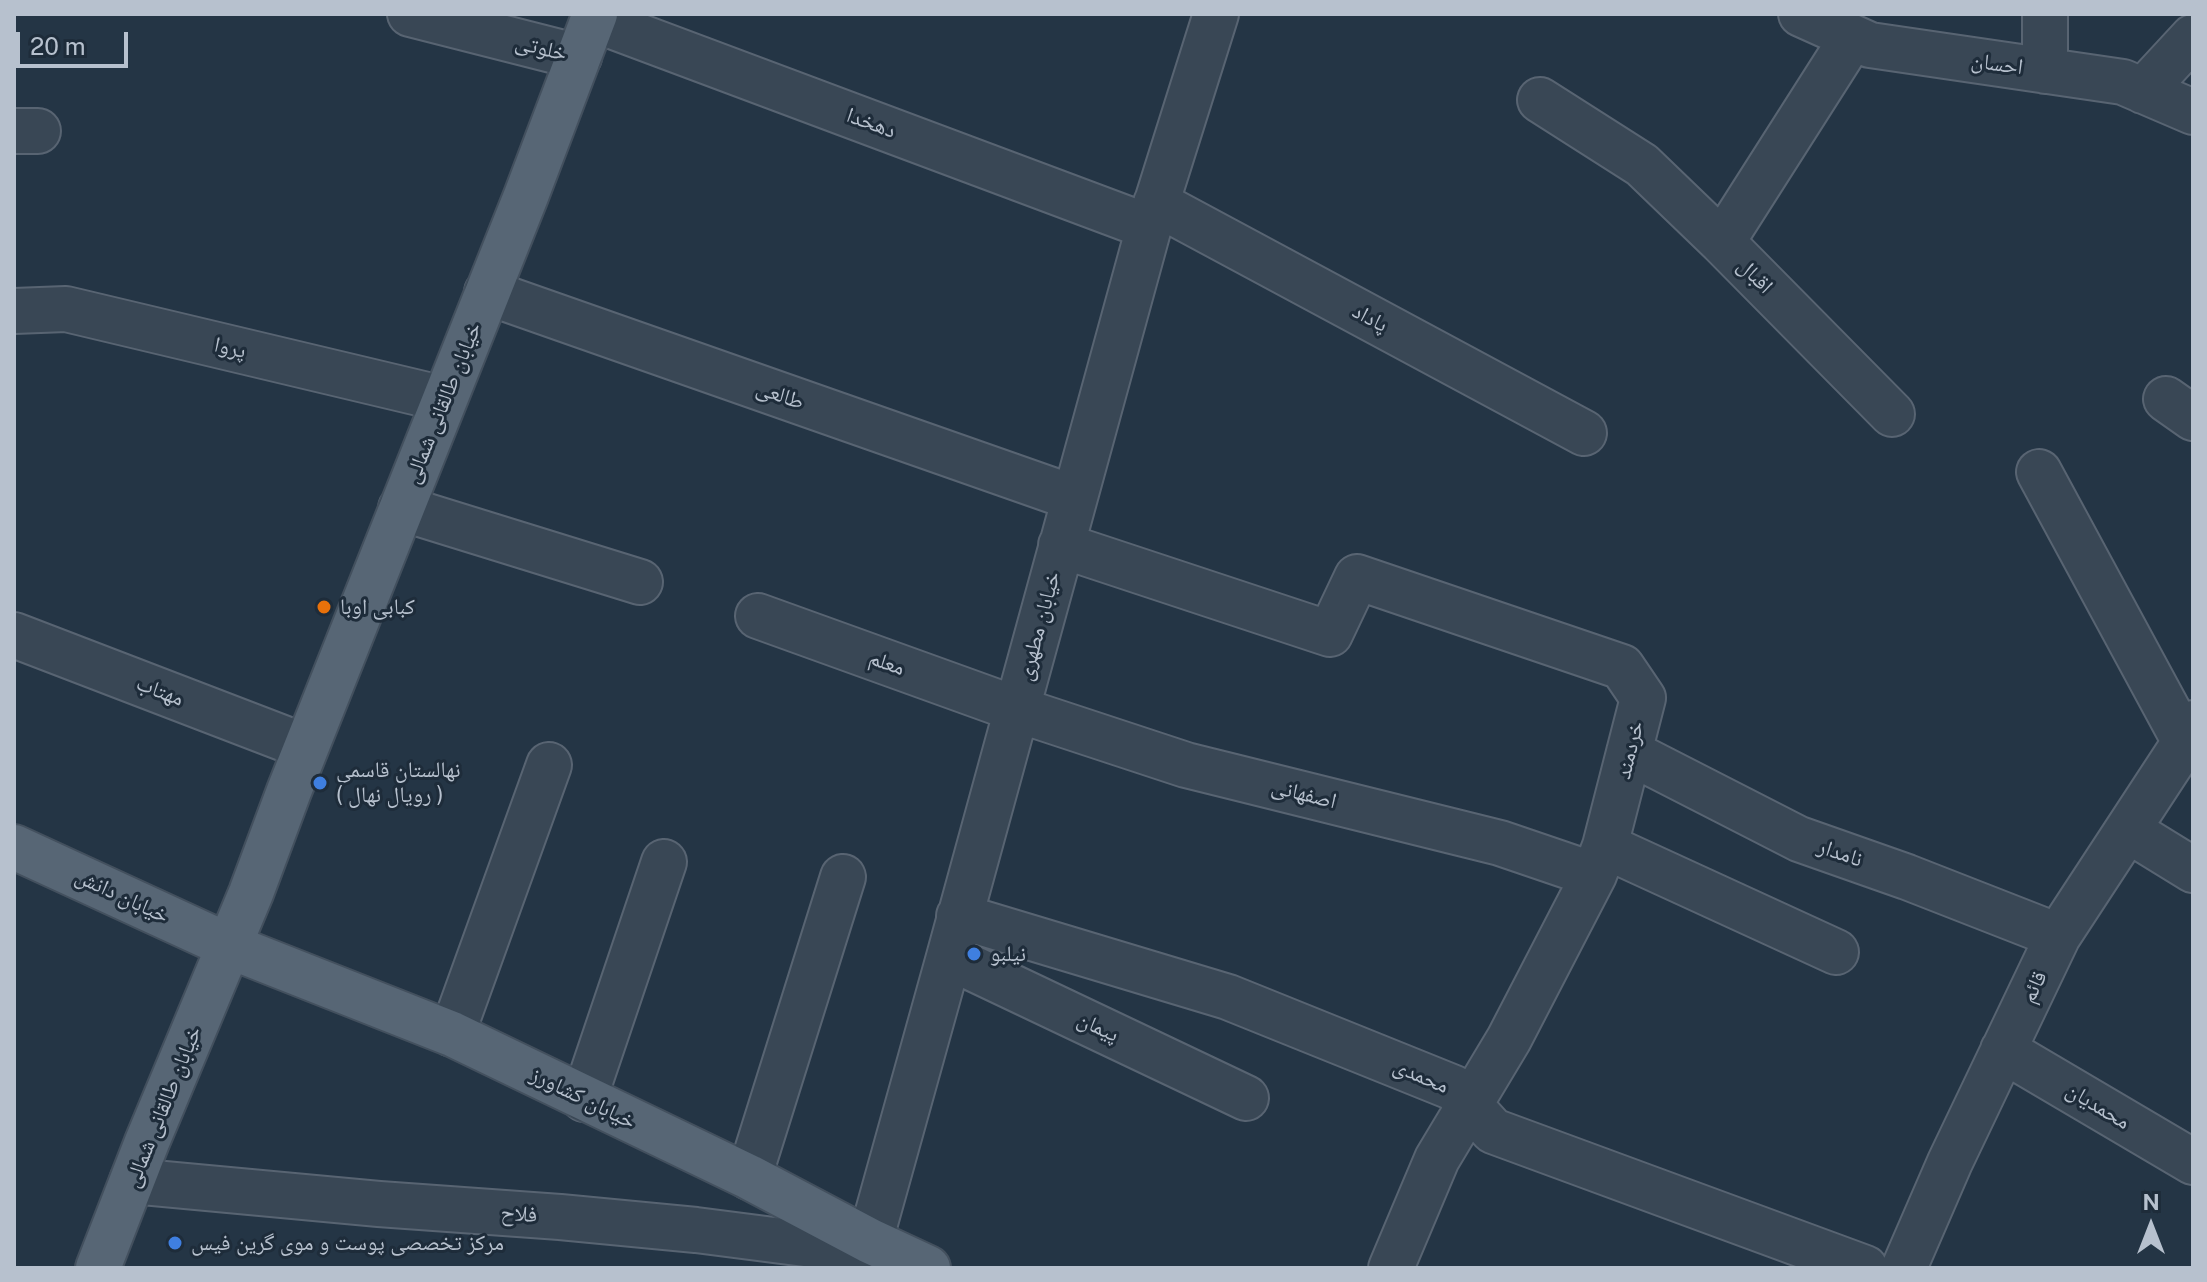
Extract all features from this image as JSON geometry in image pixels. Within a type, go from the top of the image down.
[{"type":"main road","name":"خیابان طالقانی شمالی","points":[[98,1268],[229,946],[589,30]]},
{"type":"main road","name":"خیابان دانش","points":[[14,847],[229,946]]},
{"type":"main road","name":"خیابان کشاورز","points":[[229,946],[452,1034],[749,1177],[901,1255]]},
{"type":"street","name":"خلوتی","points":[[410,14],[589,30]]},
{"type":"street","name":"خیابان مطهری","points":[[901,1255],[954,937],[1152,215],[1216,14]]},
{"type":"street","name":"احسان","points":[[1801,14],[1870,45],[2123,82],[2193,112]]},
{"type":"street","points":[[2045,14],[2045,71]]},
{"type":"street","name":"دهخدا","points":[[589,30],[1152,215]]},
{"type":"street","points":[[2143,91],[2193,37]]},
{"type":"street","name":"اقبال","points":[[1852,38],[1722,242],[1892,414]]},
{"type":"street","points":[[1540,100],[1642,165],[1722,242]]},
{"type":"street","name":"پاداد","points":[[1152,215],[1584,433]]},
{"type":"street","name":"طالعی","points":[[487,292],[1074,498]]},
{"type":"street","name":"پروا","points":[[14,311],[66,309],[444,399]]},
{"type":"street","points":[[2039,472],[2189,732]]},
{"type":"street","points":[[401,508],[640,582]]},
{"type":"street","name":"خردمند","points":[[1061,545],[1330,634],[1357,577],[1622,667],[1643,698],[1599,860],[1509,1039],[1437,1159],[1391,1268]]},
{"type":"street","name":"معلم","points":[[758,616],[1016,709]]},
{"type":"street","name":"مهتاب","points":[[14,635],[306,747]]},
{"type":"street","name":"اصفهانی","points":[[1016,709],[1186,765],[1500,843],[1599,860],[1836,952]]},
{"type":"street","name":"قائم","points":[[1904,1268],[1950,1162],[2058,936],[2189,732]]},
{"type":"street","name":"نامدار","points":[[1629,752],[1799,839],[2058,936]]},
{"type":"street","points":[[452,1034],[549,765]]},
{"type":"street","points":[[2128,830],[2193,870]]},
{"type":"street","points":[[584,1099],[664,862]]},
{"type":"street","points":[[749,1177],[843,877]]},
{"type":"street","name":"پیمان","points":[[954,937],[1246,1098]]},
{"type":"street","name":"محمدی","points":[[954,937],[1228,997],[1454,1088],[1493,1131],[1865,1268]]},
{"type":"street","name":"محمدیان","points":[[2003,1050],[2193,1162]]},
{"type":"street","name":"فلاح","points":[[132,1181],[681,1228],[901,1255]]},
{"type":"place","name":"کبابی اوبا","points":[[324,607]]},
{"type":"place","name":"نهالستان قاسمی ( رویال نهال )","points":[[320,783]]},
{"type":"place","name":"نیلبو","points":[[974,954]]},
{"type":"place","name":"مرکز تخصصی پوست و موی گرین فیس","points":[[175,1243]]}]
